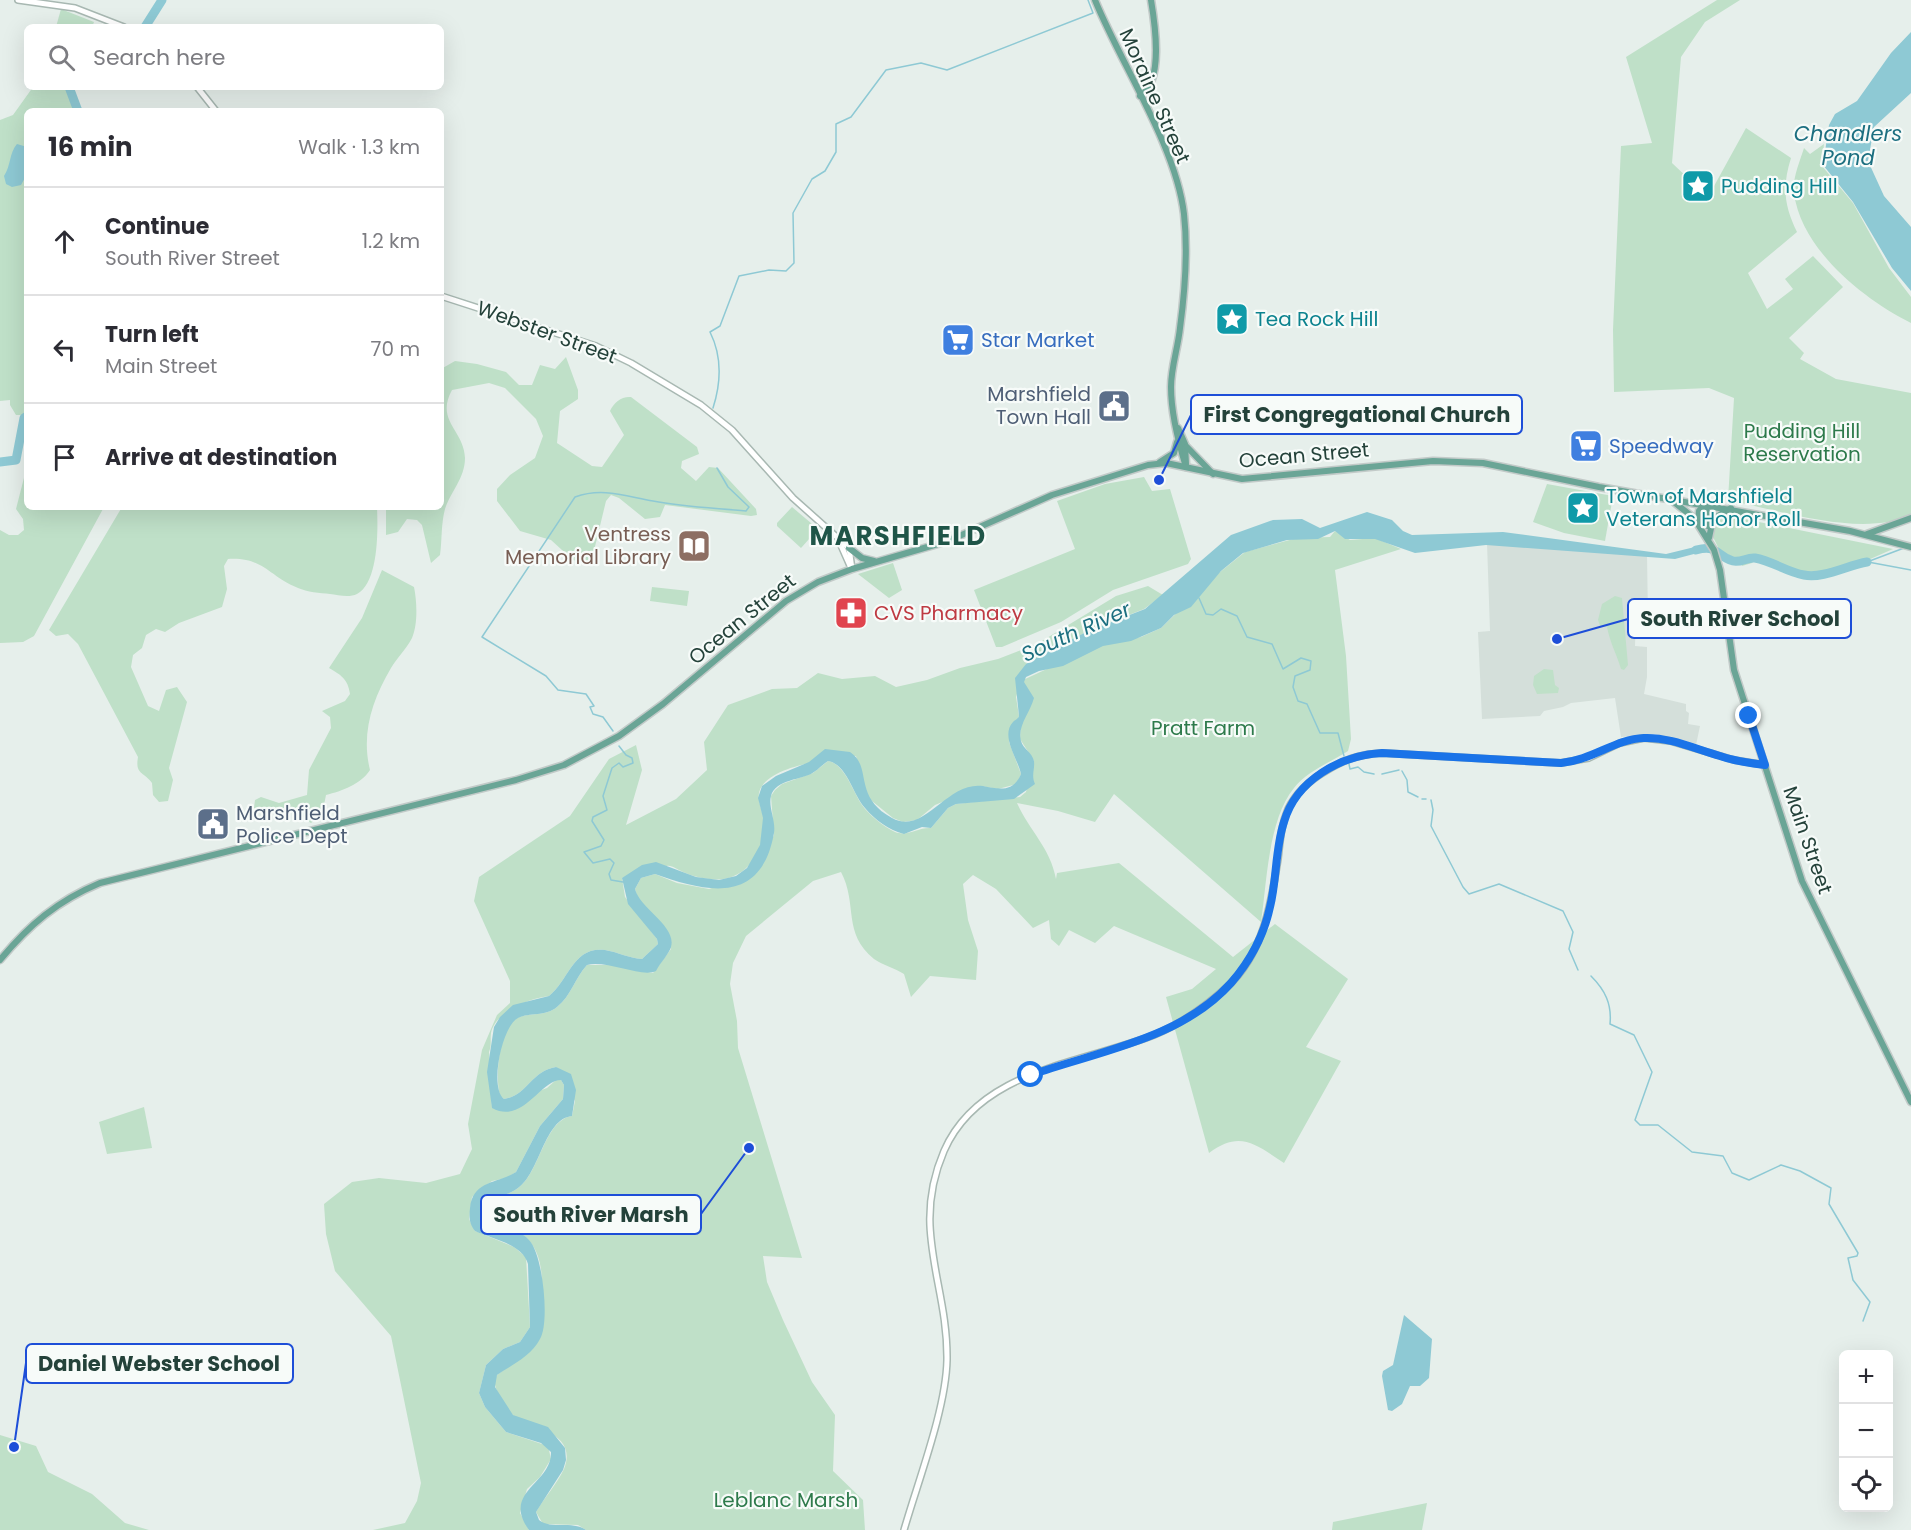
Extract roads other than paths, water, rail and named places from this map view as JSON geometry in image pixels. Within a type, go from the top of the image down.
[{"type":"main road","name":"Moraine Street","points":[[1095,0],[1163,147],[1184,213],[1183,299],[1171,384],[1176,435],[1186,467]]},
{"type":"main road","points":[[1140,96],[1148,90],[1153,77],[1156,41],[1151,0]]},
{"type":"main road","name":"Moraine Street","points":[[1175,422],[1185,444],[1186,467]]},
{"type":"main road","points":[[1148,465],[1171,456],[1176,450],[1176,435]]},
{"type":"main road","points":[[1185,444],[1214,475]]},
{"type":"main road","name":"Ocean Street","points":[[0,960],[42,915],[62,901],[100,883],[516,780],[581,757],[643,720],[795,595],[818,582],[852,569],[948,541],[1052,495],[1148,465],[1166,463],[1214,475],[1242,479],[1422,462],[1469,462],[1706,503],[1867,534],[1908,546]]},
{"type":"main road","name":"Main Street","points":[[1667,497],[1694,518],[1714,550],[1722,581],[1734,670],[1808,894],[1911,1102]]},
{"type":"main road","points":[[1698,525],[1699,511],[1706,503]]},
{"type":"main road","name":"Main Street","points":[[1706,503],[1710,541]]},
{"type":"main road","points":[[1710,541],[1713,519],[1731,508]]},
{"type":"main road","points":[[1867,534],[1911,518]]},
{"type":"main road","points":[[849,548],[862,558],[878,561]]},
{"type":"street","points":[[18,0],[75,8],[116,24]]},
{"type":"street","points":[[199,90],[214,108]]},
{"type":"street","name":"Webster Street","points":[[444,297],[579,339],[631,363],[668,385],[724,422],[789,493],[849,548]]},
{"type":"street","name":"Webster Street","points":[[838,539],[852,569]]},
{"type":"street","points":[[849,548],[852,569]]},
{"type":"street","points":[[904,1530],[946,1374],[944,1326],[928,1223],[931,1192],[945,1147],[953,1133],[977,1105],[1003,1087],[1048,1069],[1155,1034],[1205,1006],[1229,985],[1250,957],[1263,932],[1272,899],[1283,822],[1289,808],[1307,785],[1337,764],[1361,755],[1382,753],[1561,763],[1589,758],[1620,743],[1644,738],[1670,741],[1734,760],[1765,765]]},
{"type":"water","name":"Chandlers Pond","points":[[1911,32],[1911,93],[1874,127],[1868,161],[1884,196],[1911,227],[1911,291],[1892,268],[1853,202],[1823,165],[1829,125],[1835,114],[1857,101],[1891,53]]},
{"type":"water","points":[[17,144],[24,146],[24,180],[21,185],[12,187],[6,184],[4,176]]},
{"type":"water","points":[[1367,512],[1392,520],[1403,531],[1412,535],[1503,532],[1666,554],[1707,544],[1709,550],[1675,559],[1486,545],[1415,553],[1375,539],[1345,539],[1335,531],[1318,539],[1287,540],[1243,553],[1221,571],[1191,607],[1174,615],[1161,628],[1131,641],[1103,646],[1063,666],[1039,671],[1026,677],[1024,682],[1034,698],[1020,735],[1022,744],[1034,761],[1035,784],[1014,799],[956,804],[948,808],[931,828],[922,827],[904,834],[873,817],[861,802],[845,774],[835,763],[828,761],[809,775],[783,783],[774,790],[770,800],[774,833],[767,856],[757,873],[744,883],[729,888],[712,888],[655,874],[641,878],[635,889],[638,896],[664,925],[671,939],[670,950],[656,971],[650,973],[604,965],[587,965],[566,998],[557,1007],[548,1012],[523,1016],[512,1023],[499,1057],[498,1083],[504,1099],[518,1093],[541,1073],[556,1067],[571,1074],[576,1090],[572,1116],[563,1119],[555,1126],[525,1181],[512,1192],[490,1201],[484,1210],[483,1218],[487,1222],[519,1233],[529,1240],[538,1259],[544,1289],[544,1319],[540,1339],[526,1355],[497,1375],[495,1387],[513,1415],[548,1427],[565,1448],[566,1460],[563,1470],[536,1512],[539,1520],[544,1523],[580,1527],[586,1530],[529,1530],[522,1517],[521,1506],[524,1497],[549,1463],[551,1452],[541,1443],[506,1432],[485,1407],[479,1393],[486,1365],[503,1349],[520,1342],[530,1327],[528,1264],[525,1257],[514,1247],[475,1231],[471,1223],[470,1211],[472,1199],[481,1187],[516,1172],[540,1126],[563,1099],[564,1085],[561,1080],[553,1082],[522,1107],[513,1111],[503,1112],[492,1108],[487,1072],[494,1027],[500,1017],[513,1005],[549,996],[578,959],[586,953],[605,950],[642,959],[658,944],[657,939],[628,904],[622,878],[642,865],[656,862],[696,877],[719,880],[736,876],[747,868],[760,845],[763,818],[758,798],[762,786],[776,776],[809,762],[825,749],[850,752],[861,766],[872,801],[892,818],[904,822],[915,820],[958,791],[970,787],[983,786],[1000,789],[1010,787],[1021,774],[1008,734],[1009,728],[1019,716],[1015,678],[1026,664],[1088,631],[1145,609],[1231,535],[1273,520],[1302,519],[1320,528]]},
{"type":"water","points":[[1404,1315],[1432,1339],[1429,1378],[1420,1386],[1410,1386],[1402,1404],[1392,1411],[1388,1410],[1382,1376],[1383,1371],[1393,1365]]},
{"type":"waterway","points":[[147,24],[162,0]]},
{"type":"waterway","points":[[713,408],[718,389],[719,370],[717,350],[710,332],[720,326],[739,276],[769,270],[786,271],[794,263],[793,213],[812,179],[825,171],[836,152],[836,124],[851,117],[886,70],[921,63],[947,70],[1093,13],[1088,0]]},
{"type":"waterway","points":[[70,90],[77,108]]},
{"type":"waterway","points":[[0,462],[16,460],[24,418]]},
{"type":"waterway","points":[[613,731],[603,717],[593,714],[590,707],[594,706],[586,694],[558,690],[546,676],[482,637],[575,497],[604,493],[676,505],[746,511],[749,507],[728,487],[717,468]]},
{"type":"waterway","name":"South River","points":[[1696,550],[1709,548],[1727,559],[1736,561],[1755,558],[1798,574],[1811,576],[1867,562]]},
{"type":"waterway","name":"South River","points":[[1867,562],[1904,548]]},
{"type":"waterway","name":"South River","points":[[1868,562],[1911,570]]},
{"type":"waterway","points":[[1199,598],[1206,614],[1213,615],[1221,609],[1237,616],[1247,637],[1272,644],[1283,669],[1301,658],[1311,661],[1310,670],[1295,676],[1293,687],[1298,701],[1307,704],[1320,733],[1338,733],[1344,756]]},
{"type":"waterway","points":[[619,746],[626,755],[632,758],[633,763],[623,767],[619,763],[612,768],[603,796],[607,810],[593,817],[592,821],[604,840],[601,846],[584,852],[593,863],[610,859],[614,863],[609,874],[611,880],[623,882]]},
{"type":"waterway","points":[[1349,764],[1350,769],[1358,767],[1364,772],[1374,774]]},
{"type":"waterway","points":[[1382,774],[1399,770]]},
{"type":"waterway","points":[[1402,771],[1407,780],[1408,792],[1418,797]]},
{"type":"waterway","points":[[1431,800],[1433,810],[1431,826],[1463,887],[1469,894],[1499,884],[1563,911],[1573,932],[1569,949],[1578,970]]},
{"type":"waterway","points":[[1591,976],[1606,998],[1610,1010],[1610,1024],[1634,1035],[1652,1072],[1635,1120],[1640,1125],[1658,1125],[1692,1152],[1723,1156],[1732,1173],[1749,1180],[1781,1165],[1800,1171],[1831,1188],[1829,1204],[1858,1253],[1857,1256],[1848,1258],[1853,1280],[1870,1302],[1863,1321]]},
{"type":"place","name":"Pudding Hill","points":[[1698,186]]},
{"type":"place","name":"Tea Rock Hill","points":[[1232,319]]},
{"type":"place","name":"Star Market","points":[[958,340]]},
{"type":"place","name":"Marshfield Town Hall","points":[[1114,406]]},
{"type":"place","name":"Speedway","points":[[1586,446]]},
{"type":"place","name":"First Congregational Church","points":[[1159,480]]},
{"type":"place","name":"Town of Marshfield Veterans Honor Roll","points":[[1583,508]]},
{"type":"place","name":"Ventress Memorial Library","points":[[694,546]]},
{"type":"place","name":"CVS Pharmacy","points":[[851,613]]},
{"type":"place","name":"South River School","points":[[1557,639]]},
{"type":"place","name":"Marshfield Police Dept","points":[[213,824]]},
{"type":"place","name":"South River Marsh","points":[[749,1148]]},
{"type":"place","name":"Daniel Webster School","points":[[14,1447]]},
{"type":"district","name":"MARSHFIELD","points":[[898,536]]},
{"type":"park label","name":"Pudding Hill Reservation","points":[[1802,442]]},
{"type":"park label","name":"Pratt Farm","points":[[1203,728]]},
{"type":"park label","name":"Leblanc Marsh","points":[[786,1500]]}]
